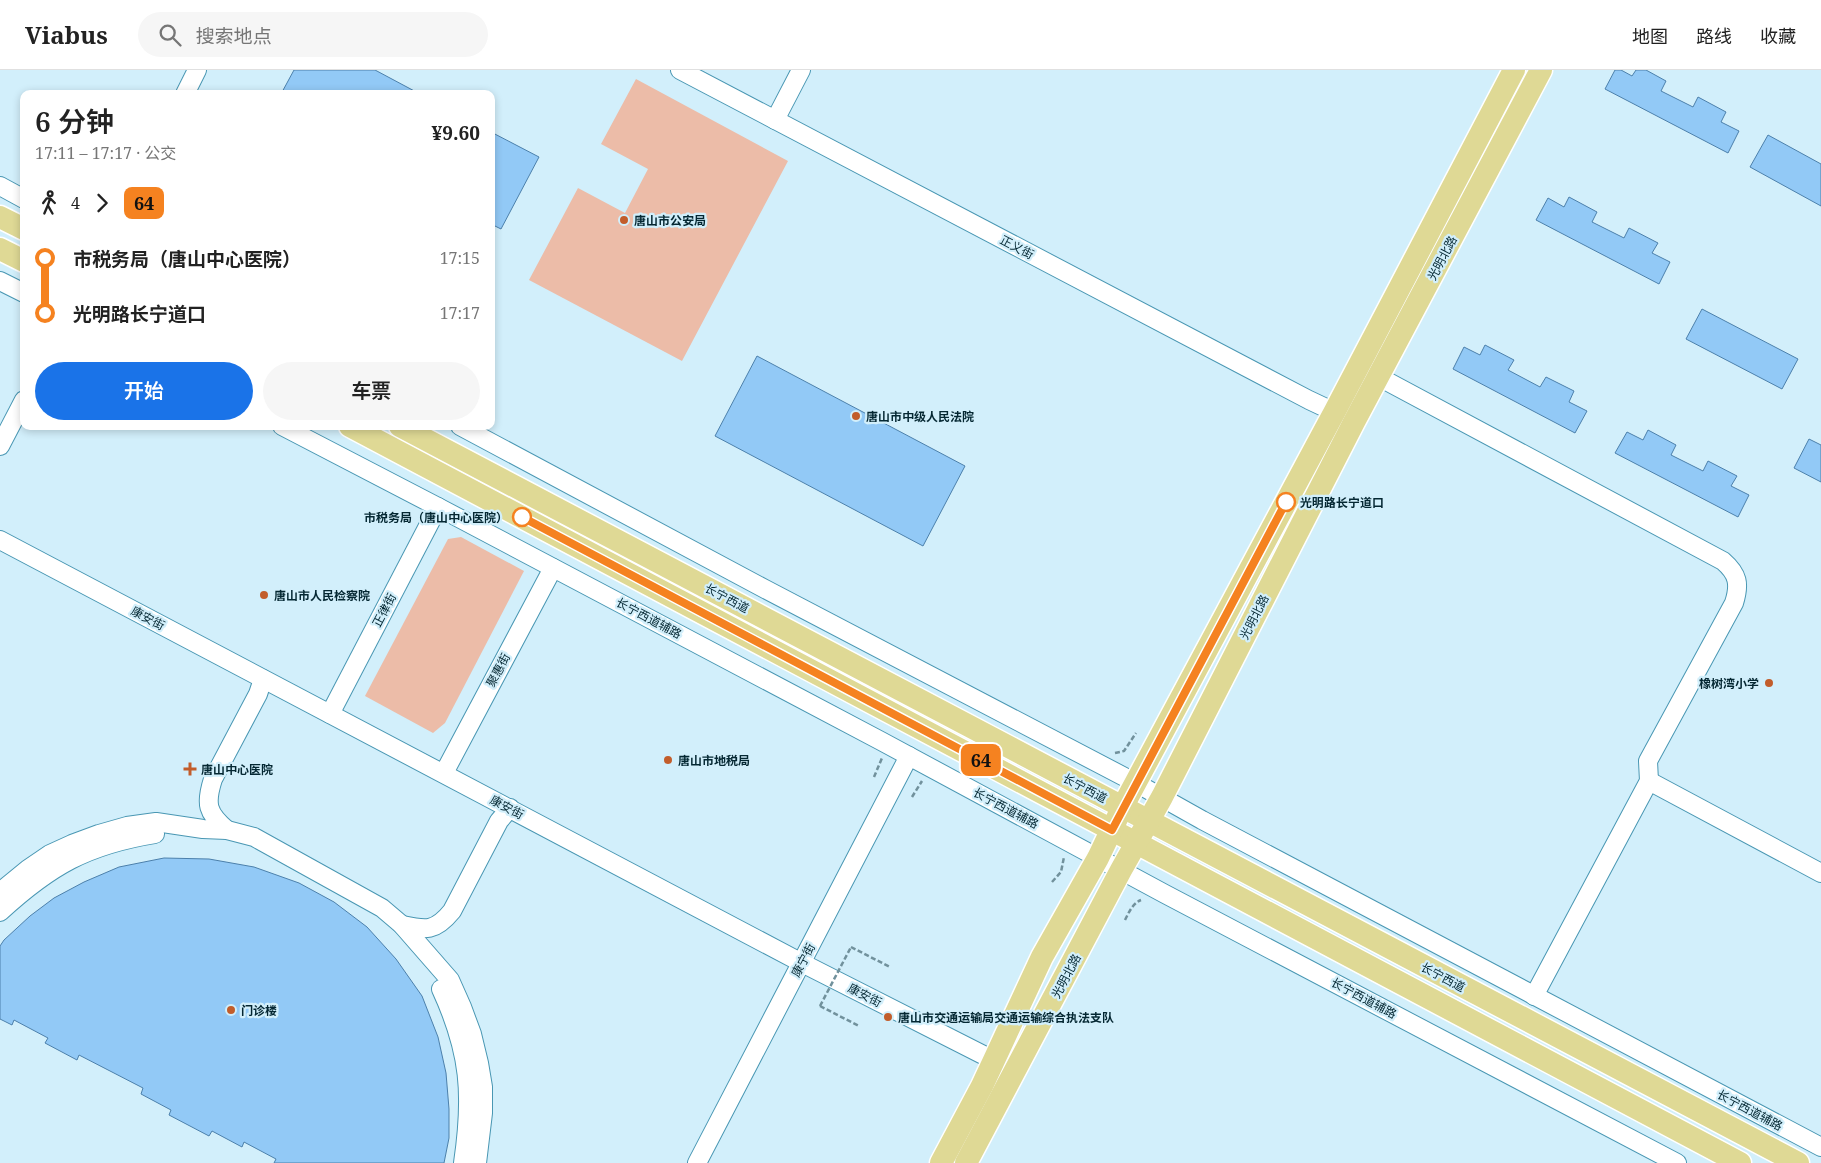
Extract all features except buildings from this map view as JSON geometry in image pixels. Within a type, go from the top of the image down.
[{"type":"main road","name":"光明北路","points":[[966,1163],[1121,870],[1162,797],[1514,70]]},
{"type":"main road","name":"光明北路","points":[[941,1163],[982,1086],[1042,957],[1098,858],[1136,782],[1345,416],[1379,377],[1541,70]]},
{"type":"main road","points":[[0,217],[20,228]]},
{"type":"main road","points":[[0,248],[20,259]]},
{"type":"main road","name":"长宁西道","points":[[358,430],[691,605],[1740,1163]]},
{"type":"main road","name":"长宁西道","points":[[408,430],[1798,1163]]},
{"type":"street","points":[[187,90],[197,70]]},
{"type":"street","name":"正义街","points":[[680,70],[1300,395],[1345,416]]},
{"type":"street","points":[[775,120],[801,70]]},
{"type":"street","points":[[0,186],[20,197]]},
{"type":"street","points":[[0,281],[20,291]]},
{"type":"street","points":[[1379,377],[1723,561],[1734,570],[1739,589],[1734,603],[1648,761],[1649,781],[1534,996]]},
{"type":"street","points":[[0,446],[20,408]]},
{"type":"street","name":"长宁西道辅路","points":[[290,430],[910,756],[1165,894],[1677,1163]]},
{"type":"street","name":"长宁西道辅路","points":[[468,430],[1089,760],[1136,782],[1534,996],[1821,1147]]},
{"type":"street","name":"正律街","points":[[330,714],[438,507]]},
{"type":"street","name":"康安街","points":[[0,540],[802,962],[1015,1071]]},
{"type":"street","name":"聚惠街","points":[[444,774],[553,568]]},
{"type":"street","points":[[203,829],[204,788],[207,778],[253,690],[263,679]]},
{"type":"street","points":[[227,830],[216,821],[208,809],[210,789],[213,779],[258,694],[263,679]]},
{"type":"street","name":"康宁街","points":[[697,1163],[910,756]]},
{"type":"street","points":[[1649,781],[1821,873]]},
{"type":"street","points":[[402,925],[420,929],[431,928],[446,918],[452,911],[499,821],[510,808]]},
{"type":"street","points":[[418,943],[450,922],[455,916],[505,825],[510,808]]},
{"type":"street","points":[[0,892],[50,854],[72,844],[127,826],[156,822],[203,829],[227,830],[254,837],[382,908],[402,925],[450,980],[472,1034],[483,1087],[483,1113],[477,1163]]},
{"type":"street","points":[[0,912],[38,879],[82,854],[137,837],[203,829]]},
{"type":"street","points":[[418,943],[448,1004],[458,1031],[465,1060],[469,1084],[469,1110],[463,1163]]},
{"type":"path","points":[[1089,760],[1124,751],[1136,733]]},
{"type":"path","points":[[1125,920],[1130,909],[1137,902],[1165,894]]},
{"type":"path","points":[[859,1026],[820,1006],[824,997],[851,947],[890,967]]},
{"type":"shaded area","points":[[636,79],[788,161],[682,361],[529,280],[578,188],[625,213],[648,169],[601,144]]},
{"type":"shaded area","points":[[461,537],[524,571],[445,723],[433,733],[365,696],[448,539]]},
{"type":"bus line","name":"64","points":[[522,517],[682,600],[1112,830],[1286,502]]},
{"type":"place","name":"唐山市公安局","points":[[624,220]]},
{"type":"place","name":"唐山市中级人民法院","points":[[856,416]]},
{"type":"place","name":"光明路长宁道口","points":[[1286,502]]},
{"type":"place","name":"市税务局（唐山中心医院）","points":[[522,517]]},
{"type":"place","name":"唐山市人民检察院","points":[[264,595]]},
{"type":"place","name":"橡树湾小学","points":[[1769,683]]},
{"type":"place","name":"唐山市地税局","points":[[668,760]]},
{"type":"place","name":"唐山中心医院","points":[[190,769]]},
{"type":"place","name":"门诊楼","points":[[231,1010]]},
{"type":"place","name":"唐山市交通运输局交通运输综合执法支队","points":[[888,1017]]}]
